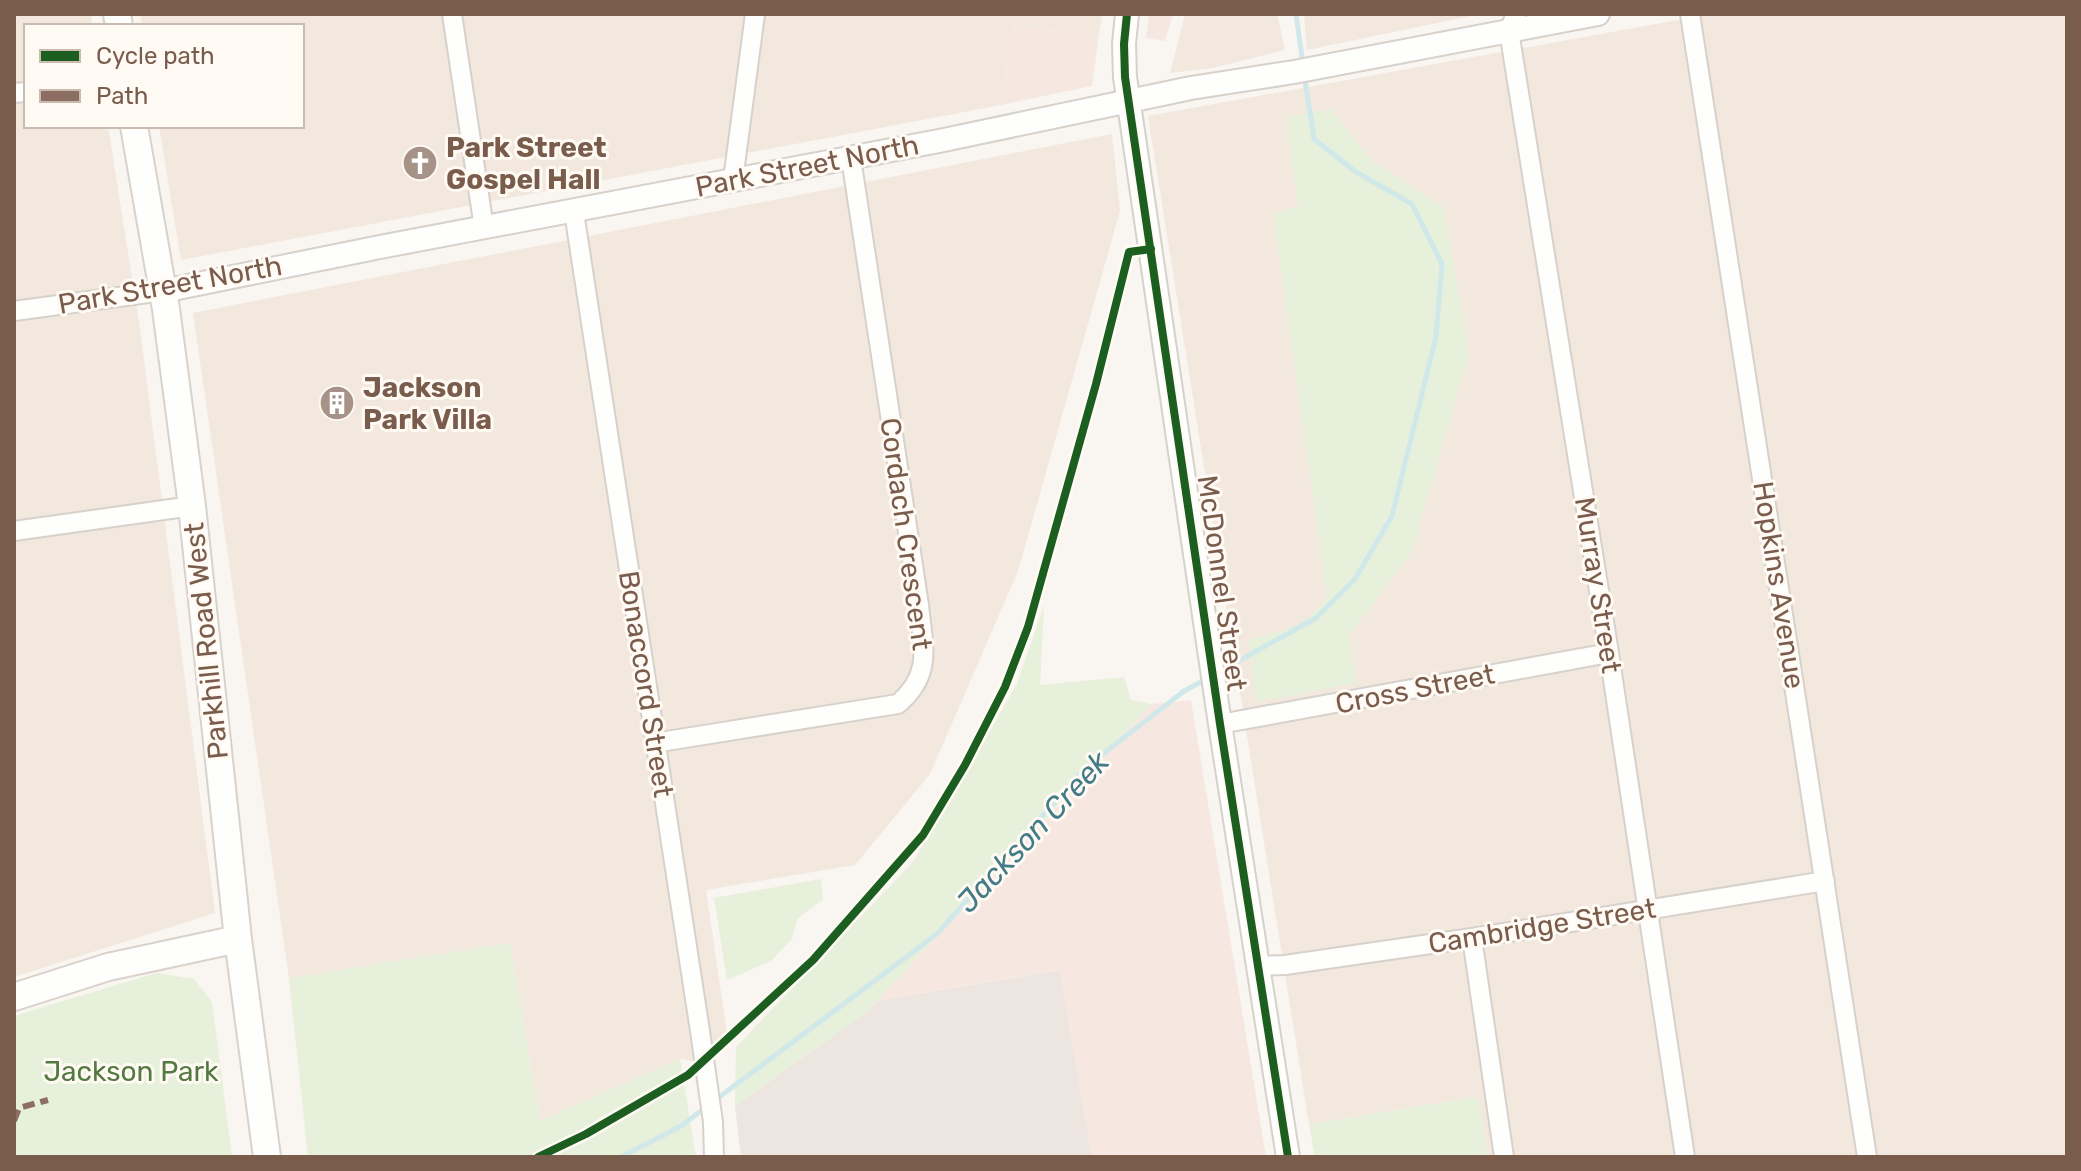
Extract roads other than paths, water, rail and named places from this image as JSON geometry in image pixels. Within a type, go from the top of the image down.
[{"type":"main road","name":"Parkhill Road West","points":[[134,128],[163,291],[192,506],[238,939],[267,1157]]},
{"type":"main road","points":[[14,997],[108,967],[238,939]]},
{"type":"street","points":[[452,14],[484,228]]},
{"type":"street","points":[[733,180],[755,14]]},
{"type":"street","name":"McDonnel Street","points":[[1127,14],[1124,48],[1129,102],[1288,1157]]},
{"type":"street","name":"Park Street North","points":[[14,311],[163,291],[851,158],[1191,88],[1304,70],[1513,23],[1598,14]]},
{"type":"street","name":"Hopkins Avenue","points":[[1690,14],[1867,1157]]},
{"type":"street","name":"Murray Street","points":[[1513,23],[1685,1157]]},
{"type":"street","name":"Cordach Crescent","points":[[654,743],[898,704],[914,690],[924,664],[919,605],[851,158]]},
{"type":"street","name":"Bonaccord Street","points":[[574,212],[700,1031],[713,1122],[714,1157]]},
{"type":"street","points":[[14,531],[192,506]]},
{"type":"street","name":"Cross Street","points":[[1219,714],[1609,653]]},
{"type":"street","name":"Cambridge Street","points":[[1260,966],[1472,938],[1825,881]]},
{"type":"street","points":[[1472,938],[1504,1157]]},
{"type":"waterway","name":"Jackson Creek","points":[[1296,14],[1303,64]]},
{"type":"waterway","name":"Jackson Creek","points":[[1217,673],[1316,618],[1355,579],[1392,516],[1436,337],[1442,264],[1412,204],[1356,172],[1314,139],[1304,74]]},
{"type":"waterway","name":"Jackson Creek","points":[[714,1101],[937,934],[1085,768],[1184,691],[1208,678]]},
{"type":"waterway","name":"Jackson Creek","points":[[621,1157],[681,1126],[706,1107]]},
{"type":"place","name":"Park Street Gospel Hall","points":[[420,163]]},
{"type":"place","name":"Jackson Park Villa","points":[[337,403]]},
{"type":"park label","name":"Jackson Park","points":[[131,1071]]}]
